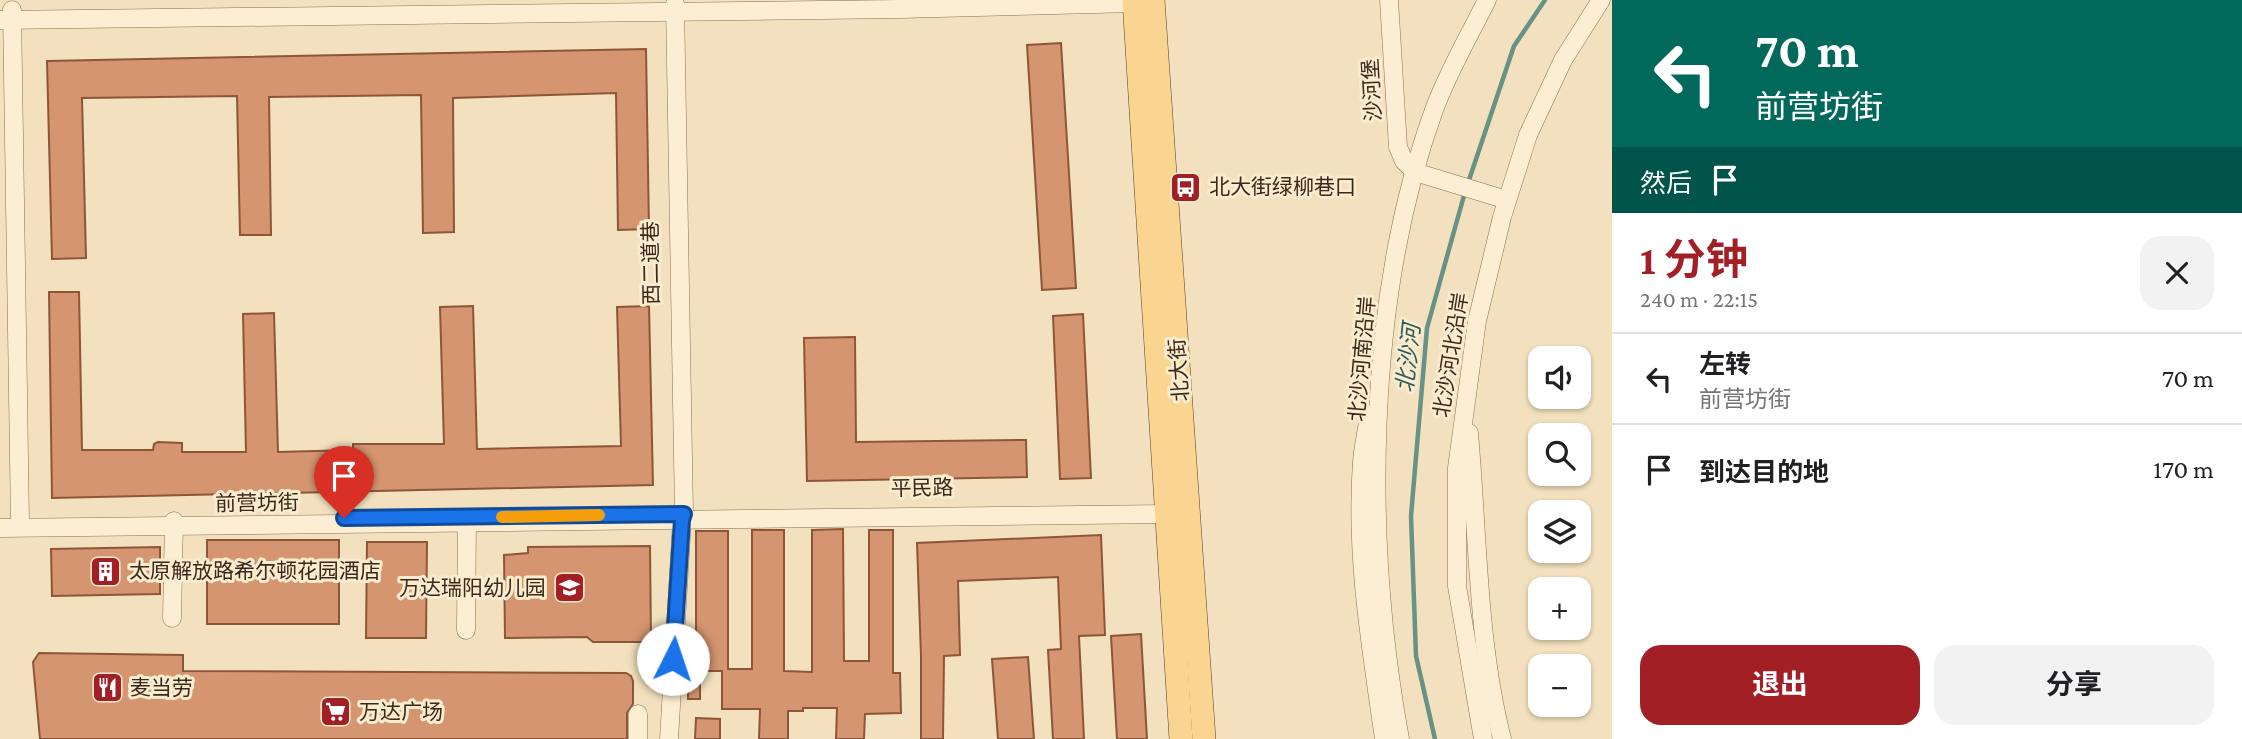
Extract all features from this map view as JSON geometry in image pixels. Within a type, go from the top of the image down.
[{"type":"main road","points":[[1140,1],[1166,510],[1181,739]]},
{"type":"main road","name":"北大街","points":[[1140,1],[1204,739]]},
{"type":"street","points":[[673,8],[831,0]]},
{"type":"street","name":"沙河堡","points":[[1389,0],[1398,147],[1404,161],[1419,178]]},
{"type":"street","name":"北沙河南沿岸","points":[[1399,739],[1378,575],[1378,439],[1388,311],[1397,247],[1419,178],[1435,108],[1487,0]]},
{"type":"street","name":"北沙河北沿岸","points":[[1483,739],[1457,586],[1457,468],[1477,321],[1501,202],[1563,60],[1601,0]]},
{"type":"street","points":[[23,524],[10,15],[1140,1]]},
{"type":"street","name":"西二道巷","points":[[669,739],[682,516],[673,8]]},
{"type":"street","points":[[1419,178],[1501,202]]},
{"type":"street","points":[[1383,368],[1369,414],[1362,462],[1361,534],[1370,642],[1384,739]]},
{"type":"street","points":[[1468,383],[1478,568],[1485,635],[1502,739]]},
{"type":"street","name":"平民路","points":[[682,516],[1166,510]]},
{"type":"street","name":"前营坊街","points":[[0,522],[174,524],[682,516]]},
{"type":"street","points":[[466,630],[468,520]]},
{"type":"street","name":"前营坊街","points":[[0,528],[23,524]]},
{"type":"street","points":[[172,618],[174,524]]},
{"type":"street","points":[[638,714],[638,739]]},
{"type":"building","points":[[1061,43],[1076,288],[1042,290],[1027,45]]},
{"type":"building","points":[[646,49],[649,229],[618,230],[616,93],[453,98],[454,232],[423,233],[421,95],[269,97],[271,235],[240,235],[237,96],[82,98],[86,258],[52,259],[47,61]]},
{"type":"building","points":[[49,292],[79,292],[82,450],[153,450],[154,444],[158,442],[182,443],[182,452],[246,452],[243,314],[274,313],[278,452],[353,450],[353,444],[444,444],[440,307],[473,306],[477,449],[621,446],[617,307],[649,306],[653,485],[52,498]]},
{"type":"building","points":[[1083,314],[1091,478],[1060,479],[1053,316]]},
{"type":"building","points":[[855,337],[856,442],[1026,440],[1027,477],[807,481],[804,338]]},
{"type":"building","points":[[843,529],[844,661],[869,661],[869,530],[893,530],[893,673],[900,673],[901,713],[865,714],[864,739],[836,739],[837,708],[803,708],[803,711],[788,711],[788,739],[759,739],[760,709],[722,709],[722,671],[700,671],[700,699],[688,699],[689,659],[696,659],[696,531],[728,531],[728,669],[752,669],[752,530],[784,530],[784,671],[812,672],[812,530]]},
{"type":"building","points":[[1101,535],[1105,635],[1079,636],[1084,739],[1053,739],[1048,650],[1061,649],[1058,577],[958,581],[960,655],[944,656],[943,739],[921,739],[917,543]]},
{"type":"building","points":[[207,540],[339,540],[339,624],[207,624]]},
{"type":"building","points":[[367,542],[427,542],[426,638],[366,638]]},
{"type":"building","name":"万达瑞阳幼儿园","points":[[650,546],[651,642],[593,642],[587,637],[505,638],[504,555],[528,553],[528,547]]},
{"type":"building","name":"太原解放路希尔顿花园酒店","points":[[160,547],[160,594],[52,596],[51,549]]},
{"type":"building","points":[[1141,634],[1147,739],[1117,739],[1111,636]]},
{"type":"building","name":"万达广场","points":[[39,653],[183,655],[183,671],[626,673],[633,681],[633,704],[627,713],[627,739],[40,739],[33,662]]},
{"type":"building","points":[[1028,657],[1034,739],[998,739],[992,659]]},
{"type":"building","points":[[696,718],[720,719],[720,739],[695,739]]},
{"type":"waterway","name":"北沙河","points":[[1468,183],[1514,46],[1545,0]]},
{"type":"waterway","name":"北沙河","points":[[1435,739],[1416,656],[1411,516],[1427,328],[1465,192]]},
{"type":"slow traffic","points":[[502,517],[599,515]]},
{"type":"place","name":"北大街绿柳巷口","points":[[1186,187]]},
{"type":"place","name":"太原解放路希尔顿花园酒店","points":[[106,571]]},
{"type":"place","name":"万达瑞阳幼儿园","points":[[569,588]]},
{"type":"place","name":"麦当劳","points":[[107,688]]},
{"type":"place","name":"万达广场","points":[[336,712]]},
{"type":"route","points":[[344,518],[684,514],[673,659]]}]
